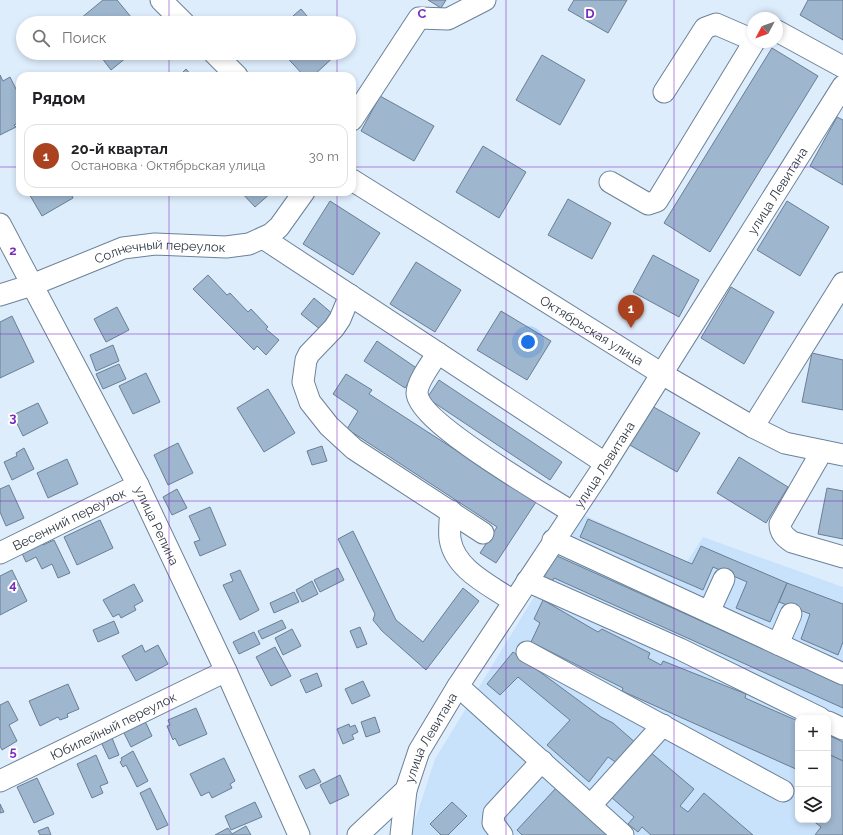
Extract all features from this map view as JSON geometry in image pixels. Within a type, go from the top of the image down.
[{"type":"street","points":[[161,0],[177,16]]},
{"type":"street","points":[[356,114],[419,18],[448,19],[485,0]]},
{"type":"street","points":[[664,92],[705,28],[711,24],[716,24],[747,38]]},
{"type":"street","points":[[783,34],[843,67]]},
{"type":"street","points":[[610,182],[648,204],[657,201],[749,48]]},
{"type":"street","points":[[221,60],[233,72]]},
{"type":"street","name":"улица Левитана","points":[[358,835],[406,790],[420,751],[458,686],[605,463],[843,86]]},
{"type":"street","name":"Октябрьская улица","points":[[356,183],[662,374],[754,427],[785,443],[843,455]]},
{"type":"street","name":"Солнечный переулок","points":[[0,295],[32,285],[123,248],[155,244],[226,247],[249,244],[263,238],[280,227],[301,196]]},
{"type":"street","name":"улица Репина","points":[[0,224],[138,485],[226,671],[299,835]]},
{"type":"street","points":[[263,238],[605,463]]},
{"type":"street","points":[[754,427],[843,284]]},
{"type":"street","points":[[350,295],[340,319],[334,328],[309,354],[306,360],[303,382],[310,402],[329,426],[354,448],[483,532]]},
{"type":"street","points":[[438,353],[419,384],[417,393],[420,403],[426,411],[455,436],[572,512]]},
{"type":"street","points":[[822,451],[780,524],[780,529],[786,538],[792,542],[843,557]]},
{"type":"street","name":"Весенний переулок","points":[[0,553],[138,485]]},
{"type":"street","points":[[451,511],[450,539],[456,556],[472,573],[513,601]]},
{"type":"street","points":[[553,540],[843,674]]},
{"type":"street","points":[[709,612],[724,580]]},
{"type":"street","points":[[527,581],[680,650],[814,715]]},
{"type":"street","points":[[778,644],[791,614]]},
{"type":"street","points":[[527,652],[784,791]]},
{"type":"street","name":"Юбилейный переулок","points":[[0,781],[226,671]]},
{"type":"street","points":[[458,686],[623,835]]},
{"type":"street","points":[[831,723],[843,729]]},
{"type":"street","points":[[591,805],[663,725]]},
{"type":"street","points":[[502,835],[493,823],[494,814],[542,761]]},
{"type":"street","points":[[401,835],[406,790]]},
{"type":"shaded area","points":[[584,515],[687,562],[703,537],[843,587],[843,835],[411,835],[435,759]]},
{"type":"building","points":[[103,0],[117,0],[130,16],[84,16]]},
{"type":"building","points":[[428,0],[446,0],[441,8]]},
{"type":"building","points":[[574,0],[627,0],[608,33],[568,10]]},
{"type":"building","points":[[808,0],[843,0],[843,40],[800,15]]},
{"type":"building","points":[[301,9],[307,16],[293,16]]},
{"type":"building","points":[[772,48],[818,76],[710,252],[664,223]]},
{"type":"building","points":[[542,55],[585,80],[560,125],[516,100]]},
{"type":"building","points":[[103,60],[123,60],[111,70]]},
{"type":"building","points":[[289,60],[330,60],[317,72],[300,72]]},
{"type":"building","points":[[0,75],[3,81],[10,77],[16,89],[16,124],[14,125],[16,127],[0,135]]},
{"type":"building","points":[[380,96],[434,126],[414,161],[361,131]]},
{"type":"building","points":[[837,117],[843,120],[843,185],[810,166]]},
{"type":"building","points":[[483,146],[526,172],[499,218],[456,192]]},
{"type":"building","points":[[30,196],[72,196],[73,198],[42,216]]},
{"type":"building","points":[[245,196],[267,196],[255,207]]},
{"type":"building","points":[[568,199],[611,223],[592,259],[548,235]]},
{"type":"building","points":[[330,201],[380,233],[353,275],[303,244]]},
{"type":"building","points":[[787,201],[829,227],[800,276],[757,250]]},
{"type":"building","points":[[653,255],[699,280],[679,317],[633,292]]},
{"type":"building","points":[[416,262],[461,290],[435,332],[390,304]]},
{"type":"building","points":[[208,275],[227,295],[230,293],[248,312],[251,309],[268,327],[266,329],[279,340],[266,355],[257,346],[254,350],[193,289]]},
{"type":"building","points":[[731,287],[774,312],[744,364],[701,338]]},
{"type":"building","points":[[314,298],[334,315],[321,330],[301,314]]},
{"type":"building","points":[[117,307],[129,330],[106,342],[94,319]]},
{"type":"building","points":[[501,311],[551,341],[527,380],[477,350]]},
{"type":"building","points":[[12,316],[34,362],[0,378],[0,322]]},
{"type":"building","points":[[377,341],[418,369],[405,388],[364,361]]},
{"type":"building","points":[[113,345],[119,361],[96,371],[90,355]]},
{"type":"building","points":[[812,353],[843,360],[843,410],[802,402]]},
{"type":"building","points":[[119,364],[126,379],[103,389],[96,374]]},
{"type":"building","points":[[146,373],[160,402],[133,414],[119,386]]},
{"type":"building","points":[[346,374],[372,390],[369,394],[536,502],[496,563],[480,553],[497,527],[347,429],[358,411],[333,394]]},
{"type":"building","points":[[439,380],[562,462],[550,480],[427,398]]},
{"type":"building","points":[[268,389],[295,433],[264,452],[237,408]]},
{"type":"building","points":[[38,403],[48,423],[23,436],[13,415]]},
{"type":"building","points":[[650,405],[700,433],[677,472],[628,444]]},
{"type":"building","points":[[178,443],[193,473],[168,485],[154,455]]},
{"type":"building","points":[[322,446],[327,461],[312,465],[307,451]]},
{"type":"building","points":[[24,448],[34,469],[12,480],[4,462],[17,456],[16,453]]},
{"type":"building","points":[[739,457],[788,487],[766,523],[717,493]]},
{"type":"building","points":[[67,459],[78,484],[48,498],[37,473]]},
{"type":"building","points":[[9,485],[24,518],[6,526],[0,512],[0,489]]},
{"type":"building","points":[[827,488],[843,491],[843,539],[818,534]]},
{"type":"building","points":[[177,489],[187,508],[172,515],[163,497]]},
{"type":"building","points":[[210,507],[226,545],[200,556],[194,542],[200,540],[189,516]]},
{"type":"building","points":[[588,519],[692,564],[701,546],[787,583],[770,622],[736,608],[747,582],[713,567],[703,590],[580,537]]},
{"type":"building","points":[[100,520],[113,548],[77,565],[64,537]]},
{"type":"building","points":[[353,531],[396,620],[423,642],[463,588],[479,601],[426,670],[382,631],[373,620],[375,614],[338,539]]},
{"type":"building","points":[[41,539],[43,545],[54,540],[70,573],[58,578],[52,564],[42,569],[36,557],[26,562],[20,549]]},
{"type":"building","points":[[555,555],[843,685],[843,708],[554,578],[552,582],[544,577]]},
{"type":"building","points":[[338,568],[344,580],[320,592],[314,580]]},
{"type":"building","points":[[12,570],[27,601],[0,615],[0,576]]},
{"type":"building","points":[[240,570],[259,610],[240,620],[223,585],[233,581],[230,574]]},
{"type":"building","points":[[312,581],[318,594],[302,602],[296,590]]},
{"type":"building","points":[[787,583],[843,604],[843,642],[838,655],[801,639],[810,614],[779,602]]},
{"type":"building","points":[[134,584],[143,601],[134,606],[136,610],[121,618],[119,614],[113,617],[103,600]]},
{"type":"building","points":[[294,592],[299,602],[274,613],[270,603]]},
{"type":"building","points":[[543,600],[598,632],[602,629],[650,653],[648,658],[661,665],[663,661],[746,694],[745,698],[795,720],[795,769],[622,691],[623,688],[531,642],[540,623],[534,619]]},
{"type":"building","points":[[282,620],[286,628],[262,639],[258,631]]},
{"type":"building","points":[[114,621],[119,633],[98,642],[93,630]]},
{"type":"building","points":[[360,627],[367,644],[357,648],[350,631]]},
{"type":"building","points":[[292,629],[301,646],[283,655],[275,638]]},
{"type":"building","points":[[254,632],[260,644],[239,654],[233,642]]},
{"type":"building","points":[[142,645],[145,652],[158,645],[168,664],[136,681],[122,656]]},
{"type":"building","points":[[275,647],[291,676],[271,686],[256,657]]},
{"type":"building","points":[[513,652],[601,717],[613,723],[637,744],[620,765],[608,757],[589,782],[547,745],[570,720],[518,677],[500,695],[487,684]]},
{"type":"building","points":[[317,673],[322,686],[306,693],[300,680]]},
{"type":"building","points":[[363,681],[370,696],[352,704],[345,689]]},
{"type":"building","points":[[68,684],[79,709],[67,714],[68,717],[60,720],[58,717],[40,726],[29,701]]},
{"type":"building","points":[[8,701],[18,720],[9,725],[17,741],[2,750],[0,746],[0,705]]},
{"type":"building","points":[[196,708],[207,734],[179,746],[175,738],[173,740],[167,726],[170,725],[168,720]]},
{"type":"building","points":[[375,717],[380,732],[366,737],[361,722]]},
{"type":"building","points":[[145,721],[152,736],[131,747],[123,731]]},
{"type":"building","points":[[349,724],[350,727],[355,725],[358,732],[352,735],[354,739],[343,744],[337,729]]},
{"type":"building","points":[[831,736],[843,742],[843,761],[831,755]]},
{"type":"building","points":[[112,738],[119,755],[109,759],[101,742]]},
{"type":"building","points":[[133,751],[148,781],[137,787],[126,765],[123,767],[120,762],[122,760],[121,758]]},
{"type":"building","points":[[649,751],[694,789],[680,806],[688,812],[704,793],[753,835],[651,835],[642,827],[638,832],[628,824],[634,817],[611,797]]},
{"type":"building","points":[[96,755],[108,783],[100,786],[103,793],[92,798],[77,764]]},
{"type":"building","points":[[831,755],[843,761],[843,835],[815,835],[821,827],[816,823],[831,823]]},
{"type":"building","points":[[224,758],[235,781],[230,784],[232,788],[212,798],[209,792],[201,796],[190,774]]},
{"type":"building","points":[[314,769],[321,782],[306,789],[299,776]]},
{"type":"building","points":[[340,775],[349,795],[330,804],[320,785]]},
{"type":"building","points":[[37,778],[54,814],[34,823],[17,787]]},
{"type":"building","points":[[557,787],[609,835],[522,835],[517,830]]},
{"type":"building","points":[[150,788],[168,825],[157,830],[140,793]]},
{"type":"building","points":[[255,802],[262,817],[231,830],[225,816]]},
{"type":"building","points":[[452,802],[467,816],[448,835],[441,835],[430,824]]},
{"type":"building","points":[[0,804],[4,812],[0,813]]},
{"type":"building","points":[[246,826],[251,835],[215,835],[228,828],[232,834]]},
{"type":"building","points":[[48,827],[51,835],[40,835],[38,831]]},
{"type":"place","name":"20-й квартал","points":[[631,328]]}]
